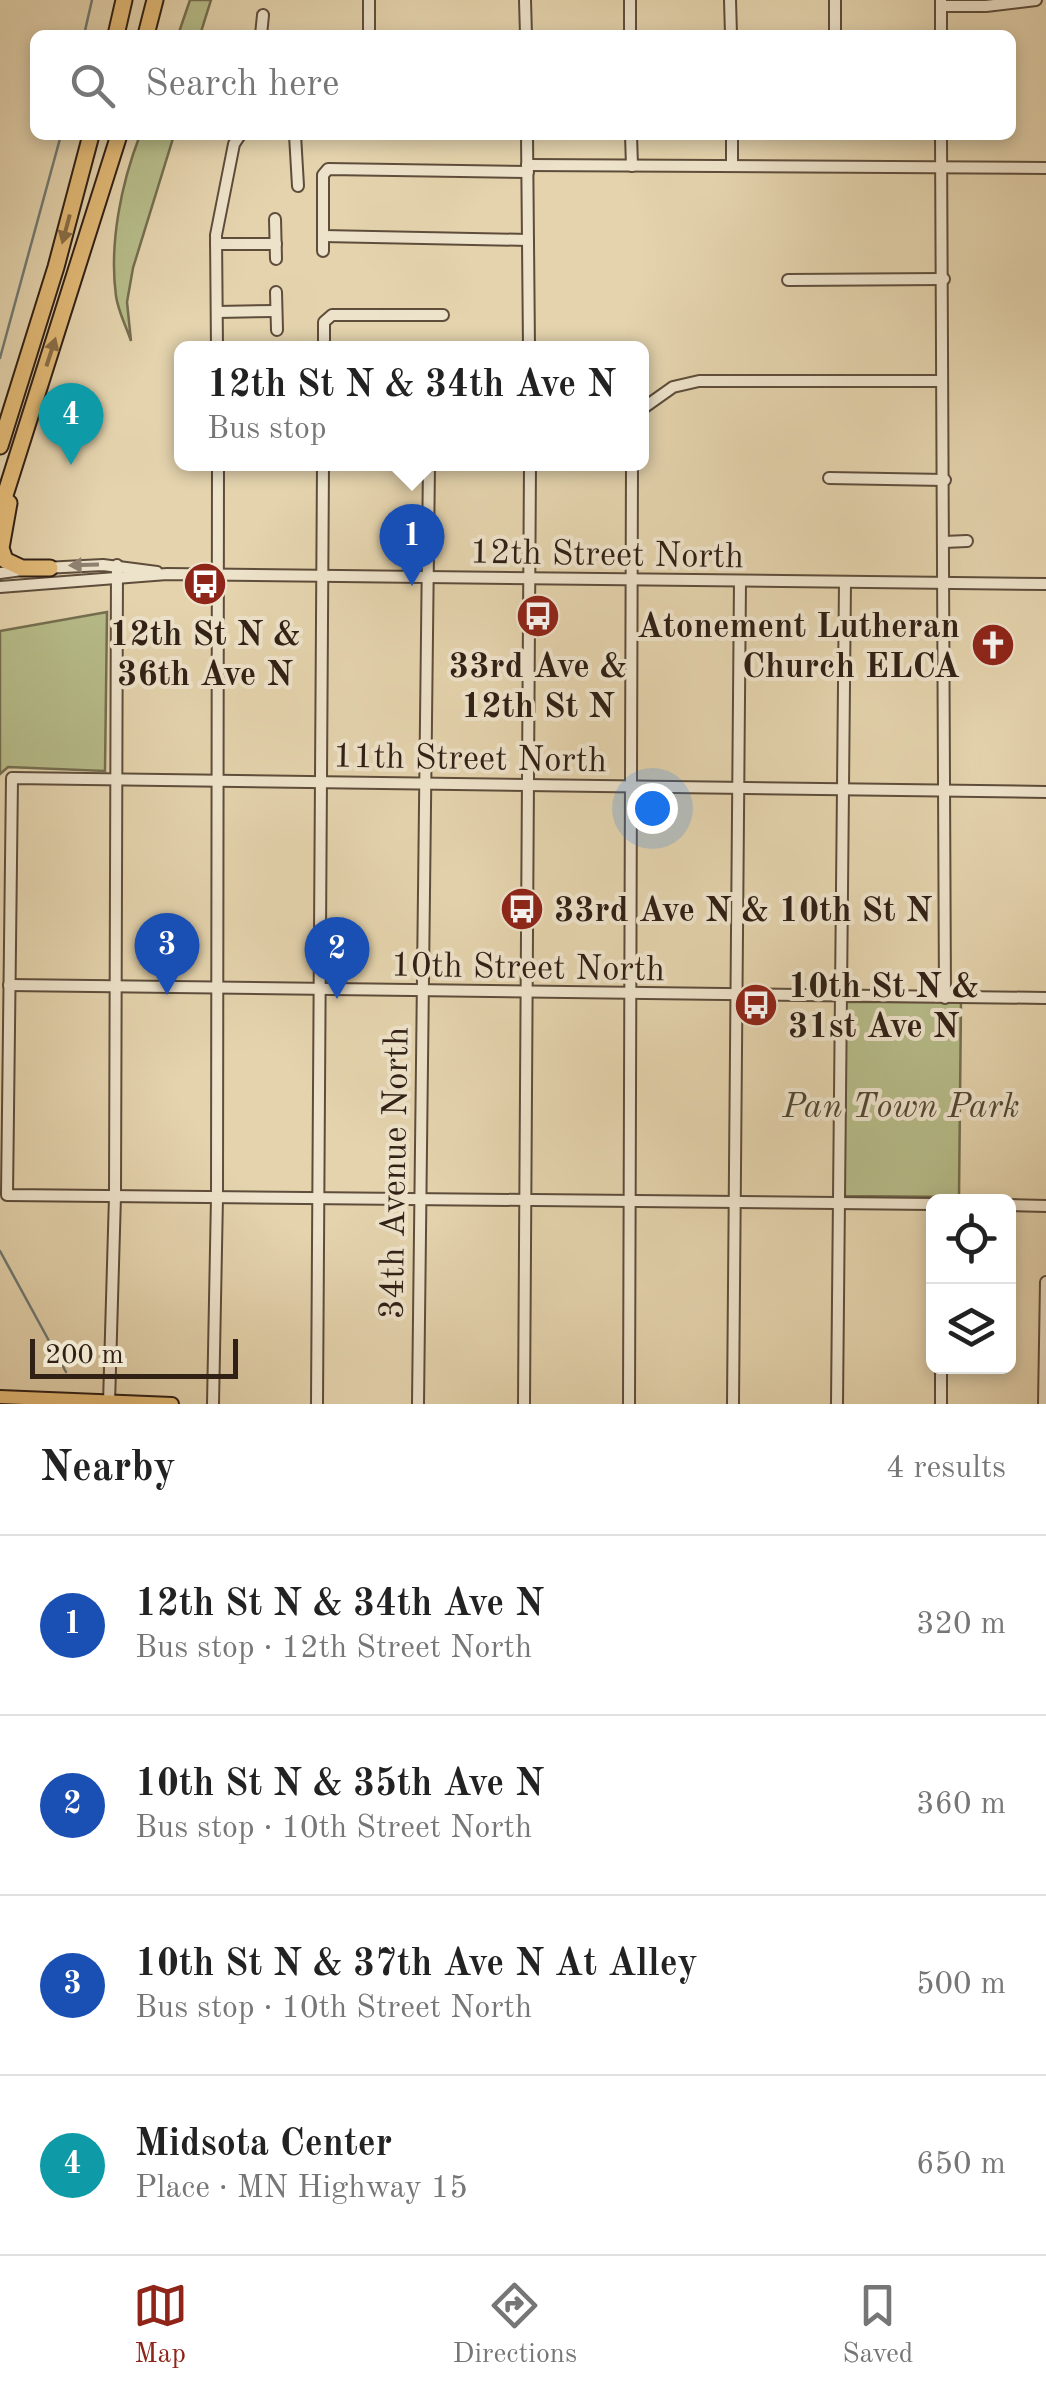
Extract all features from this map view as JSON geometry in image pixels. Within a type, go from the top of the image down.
[{"type":"highway","points":[[117,30],[124,0]]},
{"type":"highway","points":[[147,30],[155,0]]},
{"type":"highway","points":[[0,446],[56,267],[90,140]]},
{"type":"highway","points":[[0,511],[117,140]]},
{"type":"highway","points":[[32,410],[1,548],[5,560],[14,566],[50,568]]},
{"type":"main road","points":[[0,1398],[172,1404]]},
{"type":"street","points":[[369,30],[370,0]]},
{"type":"street","points":[[525,0],[526,30]]},
{"type":"street","points":[[630,0],[630,30]]},
{"type":"street","points":[[730,0],[730,30]]},
{"type":"street","points":[[834,0],[835,30]]},
{"type":"street","points":[[941,30],[941,3],[986,6],[1036,0]]},
{"type":"street","points":[[262,30],[263,15]]},
{"type":"street","points":[[218,341],[216,244],[237,140]]},
{"type":"street","points":[[295,140],[298,186]]},
{"type":"street","points":[[527,140],[529,341]]},
{"type":"street","points":[[631,140],[632,166]]},
{"type":"street","points":[[732,140],[732,166]]},
{"type":"street","points":[[941,140],[946,998]]},
{"type":"street","points":[[323,251],[323,175],[328,169],[1046,168]]},
{"type":"street","points":[[275,220],[276,259]]},
{"type":"street","points":[[323,236],[528,240]]},
{"type":"street","points":[[216,244],[276,244]]},
{"type":"street","points":[[788,280],[944,279]]},
{"type":"street","points":[[276,292],[277,330]]},
{"type":"street","points":[[217,312],[276,311]]},
{"type":"street","points":[[324,341],[324,322],[332,316],[443,316]]},
{"type":"street","points":[[649,404],[673,387],[700,381],[942,381]]},
{"type":"street","points":[[214,1404],[218,471]]},
{"type":"street","points":[[317,1404],[324,471]]},
{"type":"street","name":"34th Avenue North","points":[[418,1404],[430,471]]},
{"type":"street","points":[[524,1404],[530,471]]},
{"type":"street","points":[[628,1404],[632,471]]},
{"type":"street","points":[[830,478],[945,480]]},
{"type":"street","points":[[944,542],[968,541]]},
{"type":"street","name":"12th Street North","points":[[0,573],[50,568],[324,578],[1046,584]]},
{"type":"street","points":[[108,1404],[115,1196],[116,571]]},
{"type":"street","name":"12th Street North","points":[[0,586],[116,571]]},
{"type":"street","points":[[733,1404],[740,581]]},
{"type":"street","points":[[837,1404],[845,582]]},
{"type":"street","name":"11th Street North","points":[[9,985],[12,778],[1046,792]]},
{"type":"street","points":[[9,985],[7,1195],[926,1204]]},
{"type":"street","name":"10th Street North","points":[[9,985],[1046,998]]},
{"type":"street","points":[[1016,1206],[1046,1206]]},
{"type":"street","points":[[1044,1404],[1046,1282]]},
{"type":"street","points":[[941,1374],[941,1404]]},
{"type":"green space","points":[[190,0],[211,0],[202,30],[180,30]]},
{"type":"green space","points":[[138,140],[172,140],[133,268],[127,302],[131,341],[117,302],[114,276],[116,235],[127,174]]},
{"type":"green space","points":[[107,612],[105,771],[8,767],[0,774],[0,631]]},
{"type":"green space","name":"Pan Town Park","points":[[845,1002],[961,1002],[959,1194],[842,1196]]},
{"type":"waterway","points":[[85,30],[92,0]]},
{"type":"waterway","points":[[0,358],[60,140]]},
{"type":"waterway","points":[[0,1251],[66,1372]]},
{"type":"place","name":"Midsota Center","points":[[71,465]]},
{"type":"place","name":"12th St N & 36th Ave N","points":[[205,584]]},
{"type":"place","name":"12th St N & 34th Ave N","points":[[412,586]]},
{"type":"place","name":"33rd Ave & 12th St N","points":[[538,616]]},
{"type":"place","name":"Atonement Lutheran Church ELCA","points":[[993,645]]},
{"type":"place","name":"33rd Ave N & 10th St N","points":[[522,909]]},
{"type":"place","name":"10th St N & 37th Ave N At Alley","points":[[167,995]]},
{"type":"place","name":"10th St N & 35th Ave N","points":[[337,999]]},
{"type":"place","name":"10th St N & 31st Ave N","points":[[756,1005]]}]
